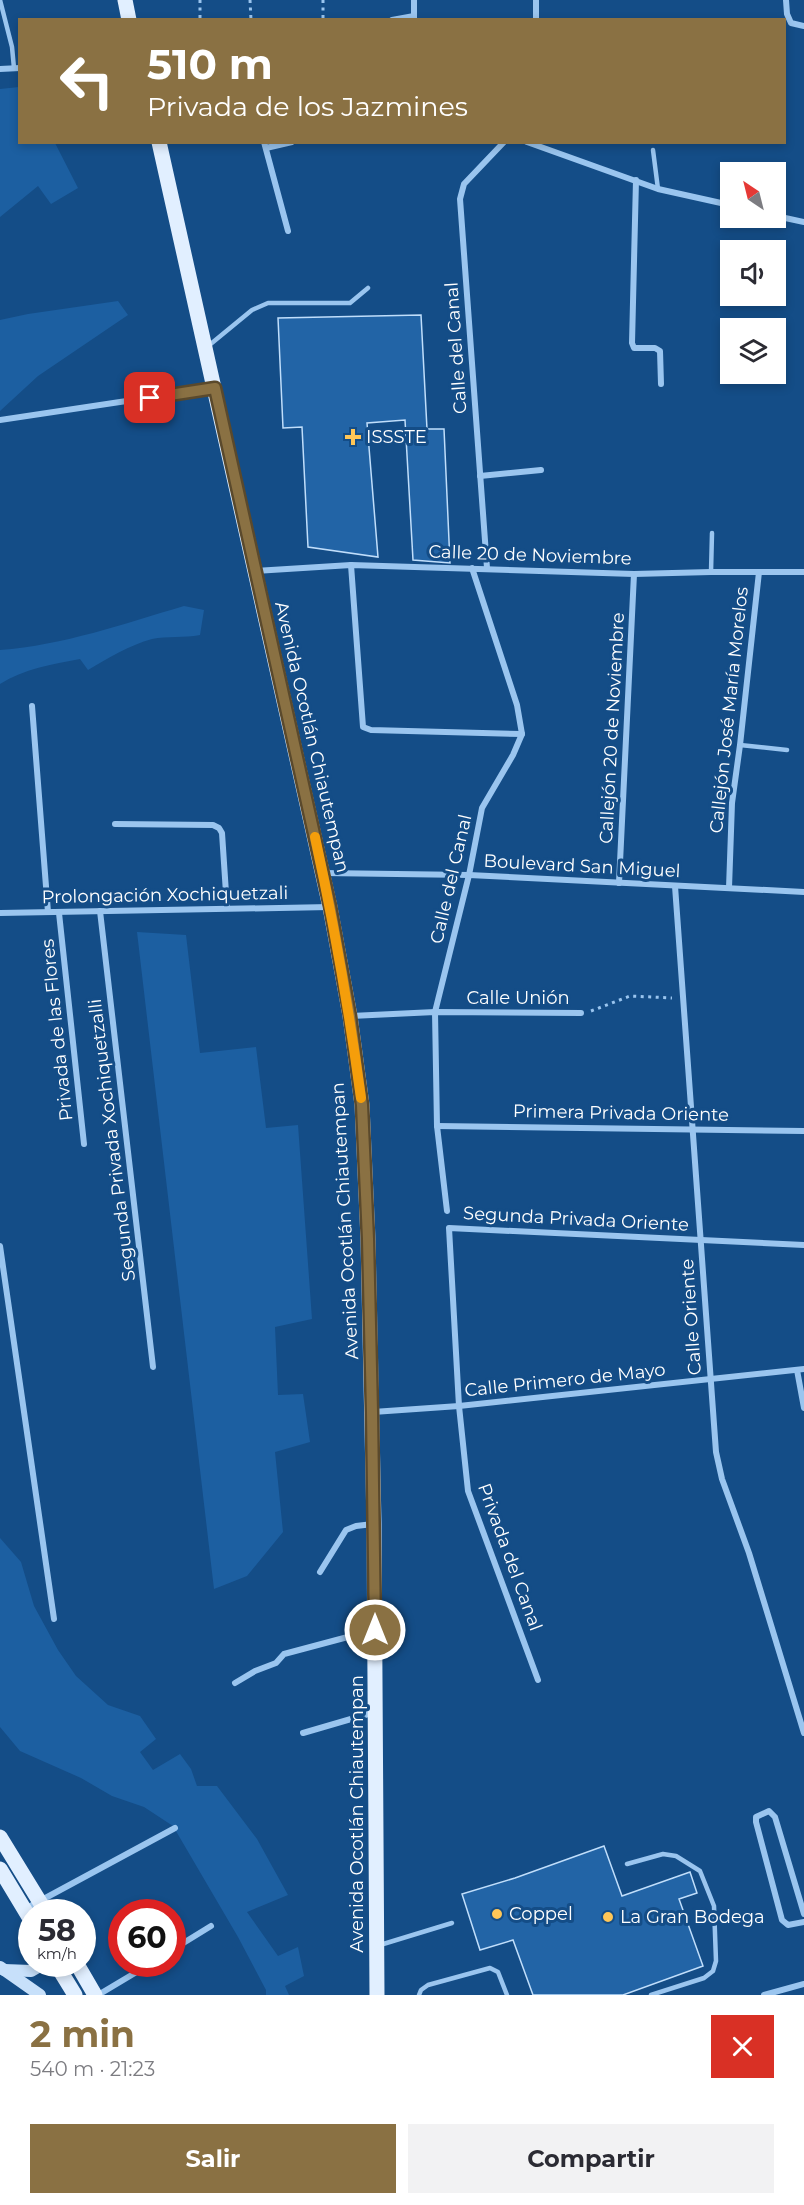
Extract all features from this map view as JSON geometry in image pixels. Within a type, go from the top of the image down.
[{"type":"main road","points":[[125,0],[129,18]]},
{"type":"main road","name":"Avenida Ocotlán Chiautempan","points":[[159,144],[330,906],[350,1016],[362,1105],[368,1239],[374,1524],[377,1995]]},
{"type":"main road","points":[[0,1837],[38,1899]]},
{"type":"main road","points":[[0,1869],[18,1899]]},
{"type":"main road","points":[[2,1969],[18,1970]]},
{"type":"main road","points":[[2,1969],[40,1995]]},
{"type":"main road","points":[[64,1977],[75,1995]]},
{"type":"main road","points":[[85,1977],[97,1995]]},
{"type":"street","points":[[414,0],[414,18]]},
{"type":"street","points":[[536,0],[537,18]]},
{"type":"street","points":[[786,0],[787,14],[791,23],[804,26]]},
{"type":"street","points":[[1,68],[17,68]]},
{"type":"street","name":"Calle del Canal","points":[[487,568],[460,199],[464,184],[502,144]]},
{"type":"street","points":[[533,144],[658,189],[720,203]]},
{"type":"street","points":[[265,145],[288,231]]},
{"type":"street","points":[[636,180],[632,344],[634,348],[655,348],[660,351],[661,384]]},
{"type":"street","points":[[786,218],[804,222]]},
{"type":"street","points":[[0,420],[215,388]]},
{"type":"street","points":[[480,476],[541,470]]},
{"type":"street","points":[[351,565],[363,727],[371,730],[522,734],[517,705],[472,568]]},
{"type":"street","name":"Calle 20 de Noviembre","points":[[254,571],[351,565],[634,574],[804,572]]},
{"type":"street","name":"Callejón José María Morelos","points":[[729,888],[732,803],[759,572]]},
{"type":"street","name":"Callejón 20 de Noviembre","points":[[619,883],[634,574]]},
{"type":"street","points":[[32,706],[48,912]]},
{"type":"street","name":"Calle del Canal","points":[[447,1211],[437,1126],[435,1012],[469,875],[482,808],[513,755],[522,734]]},
{"type":"street","points":[[115,824],[213,825],[219,828],[222,833],[227,908]]},
{"type":"street","name":"Boulevard San Miguel","points":[[323,873],[469,875],[804,892]]},
{"type":"street","name":"Calle Oriente","points":[[675,886],[715,1441],[722,1479],[749,1553],[804,1733]]},
{"type":"street","name":"Prolongación Xochiquetzali","points":[[0,913],[330,906]]},
{"type":"street","name":"Segunda Privada Xochiquetzalli","points":[[100,911],[153,1367]]},
{"type":"street","name":"Privada de las Flores","points":[[59,913],[84,1144]]},
{"type":"street","name":"Calle Unión","points":[[350,1016],[435,1012],[581,1013]]},
{"type":"street","name":"Primera Privada Oriente","points":[[437,1126],[804,1131]]},
{"type":"street","name":"Segunda Privada Oriente","points":[[459,1406],[449,1228],[804,1245]]},
{"type":"street","points":[[0,1246],[54,1619]]},
{"type":"street","points":[[801,1369],[804,1408]]},
{"type":"street","name":"Calle Primero de Mayo","points":[[372,1412],[459,1406],[801,1369]]},
{"type":"street","name":"Privada del Canal","points":[[459,1406],[468,1491],[538,1680]]},
{"type":"street","points":[[320,1572],[346,1530],[356,1526],[374,1524]]},
{"type":"street","points":[[236,1683],[258,1669],[274,1664],[285,1654],[375,1630]]},
{"type":"street","points":[[303,1732],[375,1712]]},
{"type":"street","points":[[804,1914],[775,1817],[768,1812],[760,1814],[756,1817],[756,1822],[782,1920],[788,1925],[804,1922]]},
{"type":"street","points":[[56,1899],[176,1828]]},
{"type":"street","points":[[186,1941],[211,1926]]},
{"type":"street","points":[[97,1995],[128,1977]]},
{"type":"street","points":[[764,1995],[804,1984]]},
{"type":"lane","points":[[0,0],[17,68]]},
{"type":"lane","points":[[653,150],[658,189]]},
{"type":"lane","points":[[205,349],[252,310],[268,303],[350,303],[368,288]]},
{"type":"lane","points":[[711,572],[712,533]]},
{"type":"lane","points":[[740,745],[787,750]]},
{"type":"lane","points":[[627,1864],[663,1854],[676,1856],[700,1871],[714,1906],[716,1961],[713,1971],[704,1978],[651,1995]]},
{"type":"lane","points":[[378,1946],[452,1923]]},
{"type":"lane","points":[[419,1995],[421,1990],[428,1985],[490,1968],[498,1972],[507,1995]]},
{"type":"path","points":[[200,0],[200,18]]},
{"type":"path","points":[[250,0],[251,18]]},
{"type":"path","points":[[323,0],[323,18]]},
{"type":"path","name":"Calle Unión","points":[[581,1013],[601,1009],[630,996],[684,999]]},
{"type":"shaded area","points":[[18,87],[18,144],[56,144],[78,188],[51,204],[38,186],[0,217],[0,89]]},
{"type":"shaded area","points":[[118,301],[128,315],[38,376],[0,411],[0,320]]},
{"type":"shaded area","points":[[184,606],[204,610],[200,635],[152,639],[127,648],[88,670],[80,659],[28,671],[0,684],[0,650],[70,639]]},
{"type":"shaded area","points":[[137,932],[186,935],[200,1053],[256,1047],[266,1128],[298,1125],[312,1319],[275,1327],[278,1395],[303,1394],[310,1442],[275,1452],[283,1532],[247,1576],[214,1589]]},
{"type":"shaded area","points":[[0,1538],[21,1562],[34,1606],[58,1650],[76,1676],[108,1705],[140,1716],[156,1739],[140,1752],[153,1770],[180,1754],[191,1769],[197,1786],[217,1786],[257,1839],[288,1895],[247,1912],[278,1956],[298,1947],[304,1976],[285,1986],[289,1995],[266,1995],[266,1990],[238,1937],[173,1826],[144,1807],[112,1796],[81,1778],[20,1751],[0,1727]]},
{"type":"building","points":[[421,315],[427,429],[444,429],[450,563],[413,560],[405,420],[367,423],[378,557],[308,547],[302,427],[283,428],[278,318]]},
{"type":"building","name":"La Gran Bodega","points":[[604,1846],[622,1896],[690,1872],[697,1893],[679,1899],[703,1966],[623,1995],[533,1995],[513,1940],[480,1950],[462,1894],[515,1878]]},
{"type":"slow traffic","points":[[315,837],[350,1016],[361,1098]]},
{"type":"place","name":"ISSSTE","points":[[353,437]]},
{"type":"place","name":"Coppel","points":[[497,1914]]},
{"type":"place","name":"La Gran Bodega","points":[[608,1917]]},
{"type":"route","points":[[150,398],[215,388],[330,906],[350,1016],[362,1105],[368,1239],[375,1630]]}]
